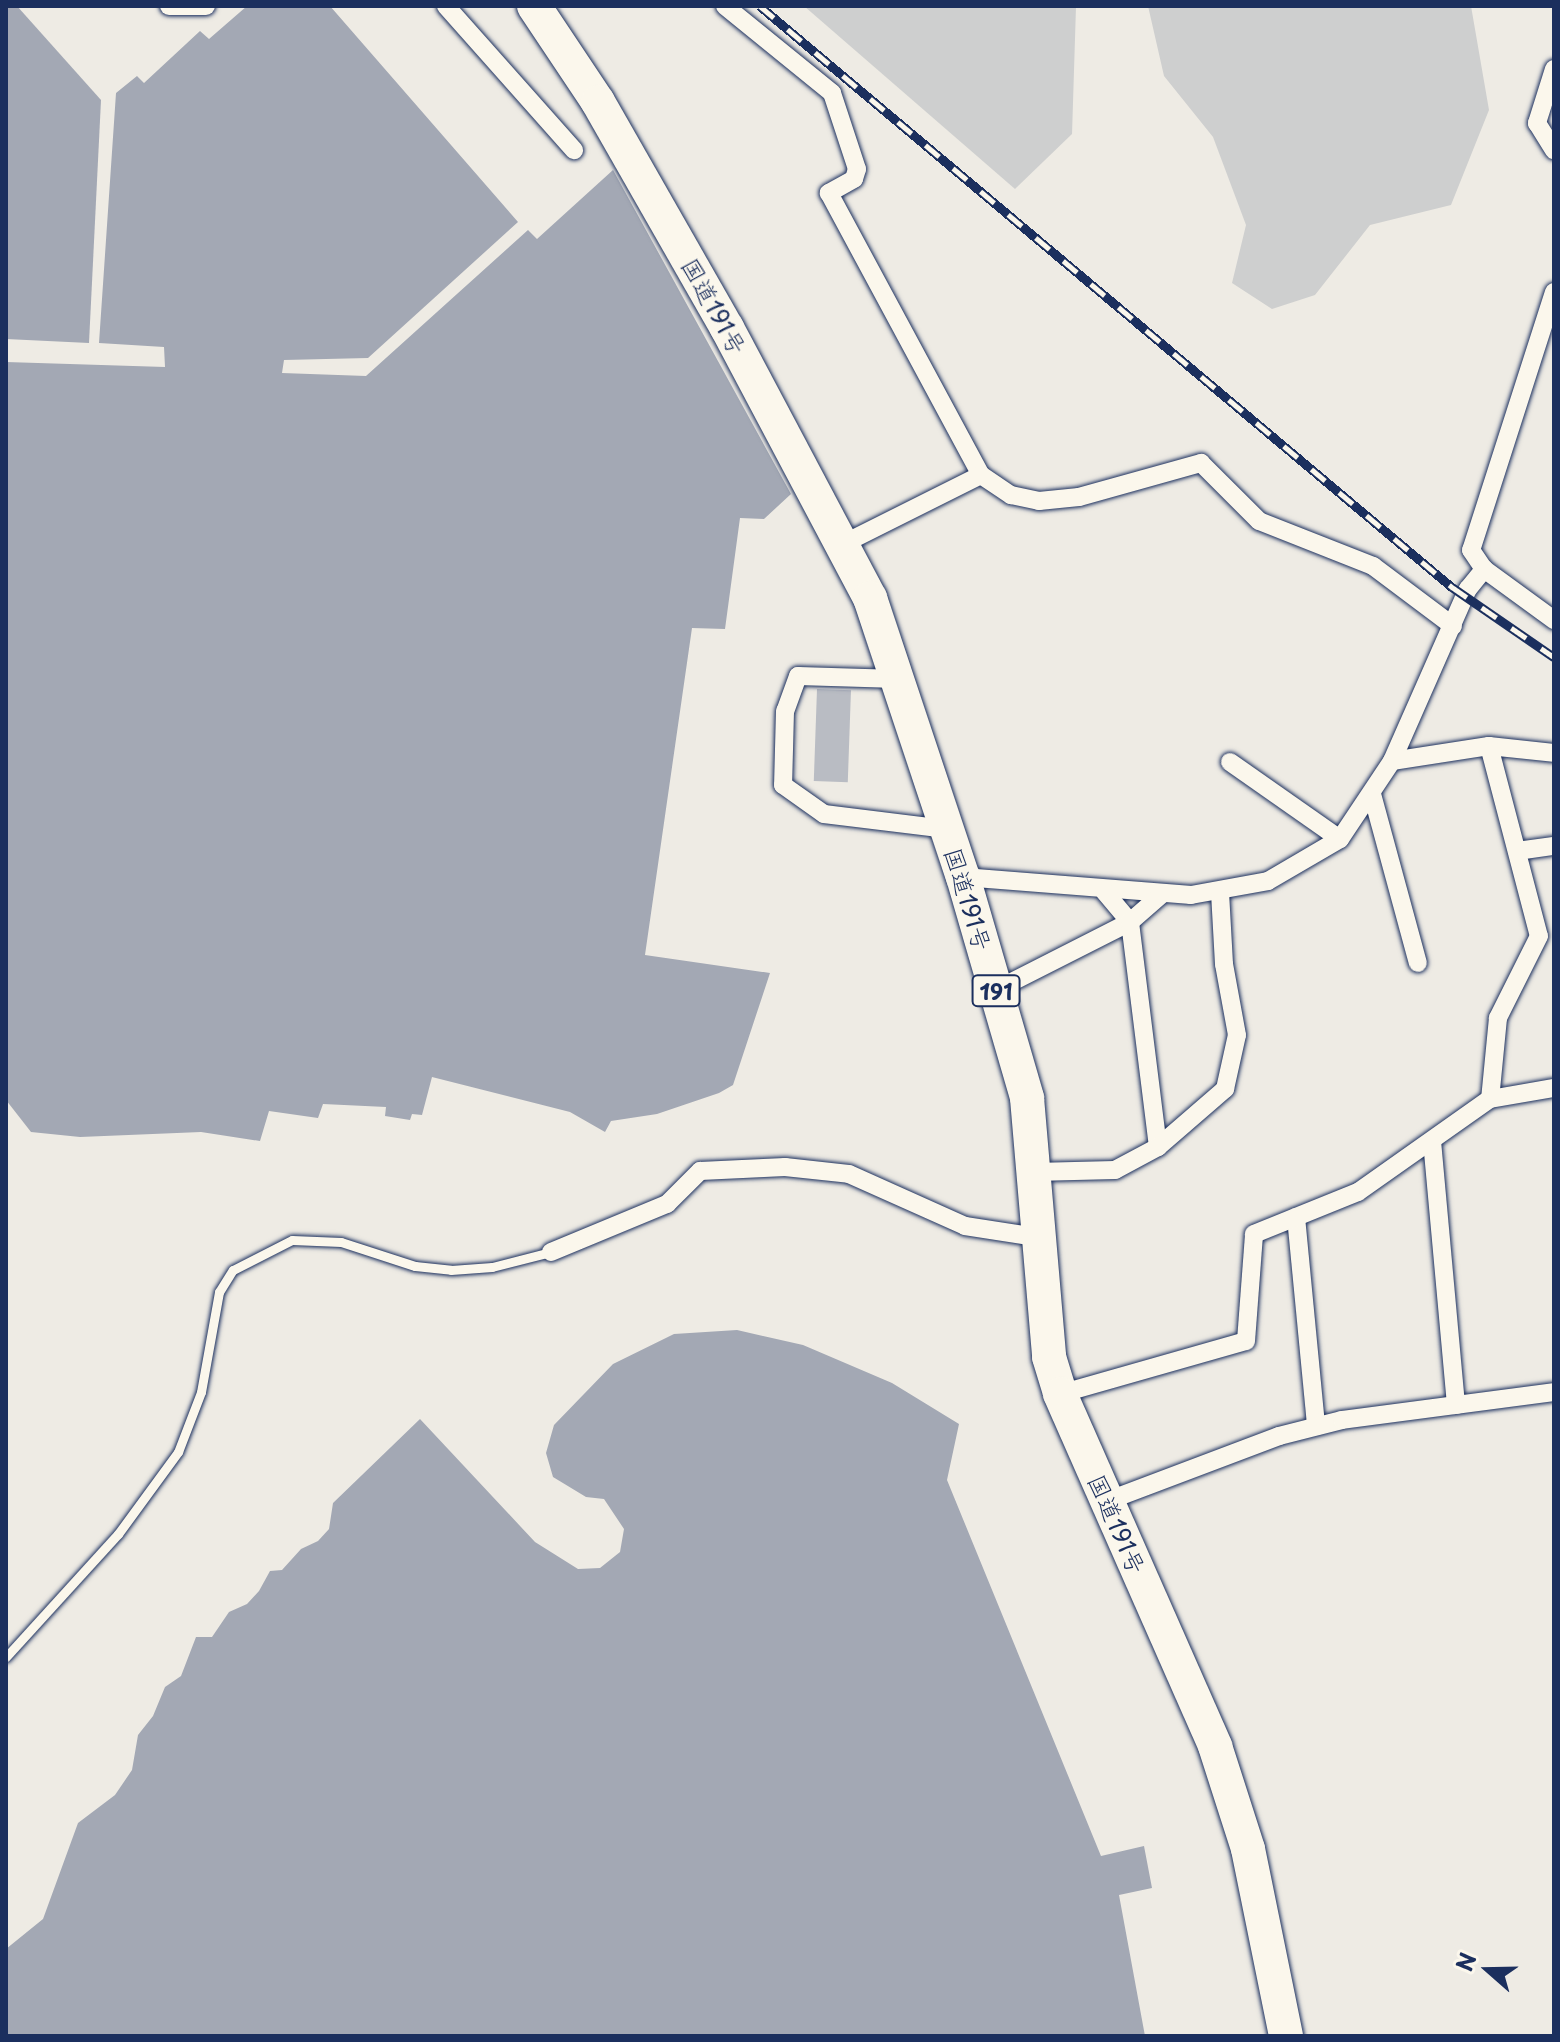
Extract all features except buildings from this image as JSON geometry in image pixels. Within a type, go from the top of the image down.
[{"type":"highway","name":"国道191号","points":[[534,6],[598,102],[845,543],[898,679],[963,877],[1027,1098],[1044,1337],[1060,1394],[1215,1746],[1248,1849],[1286,2036]]},
{"type":"street","points":[[169,6],[206,6]]},
{"type":"street","points":[[446,6],[574,150]]},
{"type":"street","points":[[725,6],[832,93],[857,169],[854,179],[829,193],[981,475],[1002,492],[1039,501],[1079,497],[1201,463],[1259,521],[1373,566],[1453,626]]},
{"type":"street","points":[[1554,69],[1537,123],[1554,150]]},
{"type":"street","points":[[1554,292],[1471,550],[1484,569],[1554,620]]},
{"type":"street","points":[[845,543],[981,475]]},
{"type":"street","points":[[963,877],[1104,891],[1162,894],[1220,892],[1268,881],[1340,839],[1392,761],[1468,589],[1484,569]]},
{"type":"street","points":[[898,679],[798,676],[785,711],[783,785],[824,814],[947,829]]},
{"type":"street","points":[[1392,761],[1489,746],[1554,753]]},
{"type":"street","points":[[1489,746],[1539,936],[1498,1018],[1490,1099]]},
{"type":"street","points":[[1230,762],[1340,839]]},
{"type":"street","points":[[1372,794],[1418,963]]},
{"type":"street","points":[[1517,851],[1554,846]]},
{"type":"street","points":[[1104,891],[1130,922],[1158,1147]]},
{"type":"street","points":[[1034,1172],[1115,1170],[1158,1147],[1225,1089],[1237,1035],[1224,964],[1220,892]]},
{"type":"street","points":[[996,990],[1130,922],[1162,894]]},
{"type":"street","points":[[1060,1394],[1246,1341],[1254,1234],[1358,1192],[1490,1099],[1554,1088]]},
{"type":"street","points":[[1432,1141],[1456,1405]]},
{"type":"street","points":[[551,1252],[667,1204],[700,1171],[785,1167],[849,1174],[965,1226],[1036,1237]]},
{"type":"street","points":[[1296,1217],[1316,1426]]},
{"type":"street","points":[[1107,1501],[1316,1426],[1554,1392]]},
{"type":"lane","points":[[6,1657],[118,1534],[178,1452],[201,1392],[219,1292],[233,1270],[292,1240],[341,1242],[415,1266],[451,1270],[551,1252]]},
{"type":"shaded area","points":[[6,6],[17,6],[101,100],[89,343],[6,339]]},
{"type":"shaded area","points":[[247,6],[330,6],[518,222],[368,358],[284,360],[282,373],[366,376],[528,230],[537,239],[613,170],[791,494],[764,519],[740,518],[725,629],[692,628],[645,955],[770,973],[733,1085],[719,1093],[657,1114],[611,1121],[605,1132],[570,1112],[432,1077],[422,1115],[412,1114],[410,1120],[385,1116],[386,1107],[323,1104],[318,1118],[269,1111],[260,1141],[201,1132],[80,1137],[31,1132],[6,1100],[6,362],[165,367],[164,347],[99,343],[116,93],[137,76],[144,83],[200,31],[209,39]]},
{"type":"shaded area","points":[[804,6],[1076,6],[1072,134],[1015,189]]},
{"type":"shaded area","points":[[1148,6],[1471,6],[1489,110],[1451,205],[1370,225],[1315,295],[1272,309],[1232,283],[1246,225],[1213,137],[1164,76]]},
{"type":"shaded area","points":[[737,1330],[803,1345],[892,1383],[959,1424],[947,1480],[1101,1856],[1144,1846],[1152,1888],[1119,1895],[1145,2036],[6,2036],[6,1949],[43,1919],[78,1823],[115,1795],[132,1770],[138,1735],[153,1716],[165,1687],[181,1676],[196,1637],[212,1637],[229,1612],[247,1604],[259,1591],[270,1571],[282,1570],[301,1549],[318,1541],[329,1529],[333,1503],[420,1419],[535,1542],[578,1569],[600,1568],[620,1552],[624,1529],[604,1499],[586,1497],[553,1477],[546,1453],[554,1425],[613,1364],[674,1334]]},
{"type":"railway","points":[[760,6],[1452,587],[1554,657]]}]
